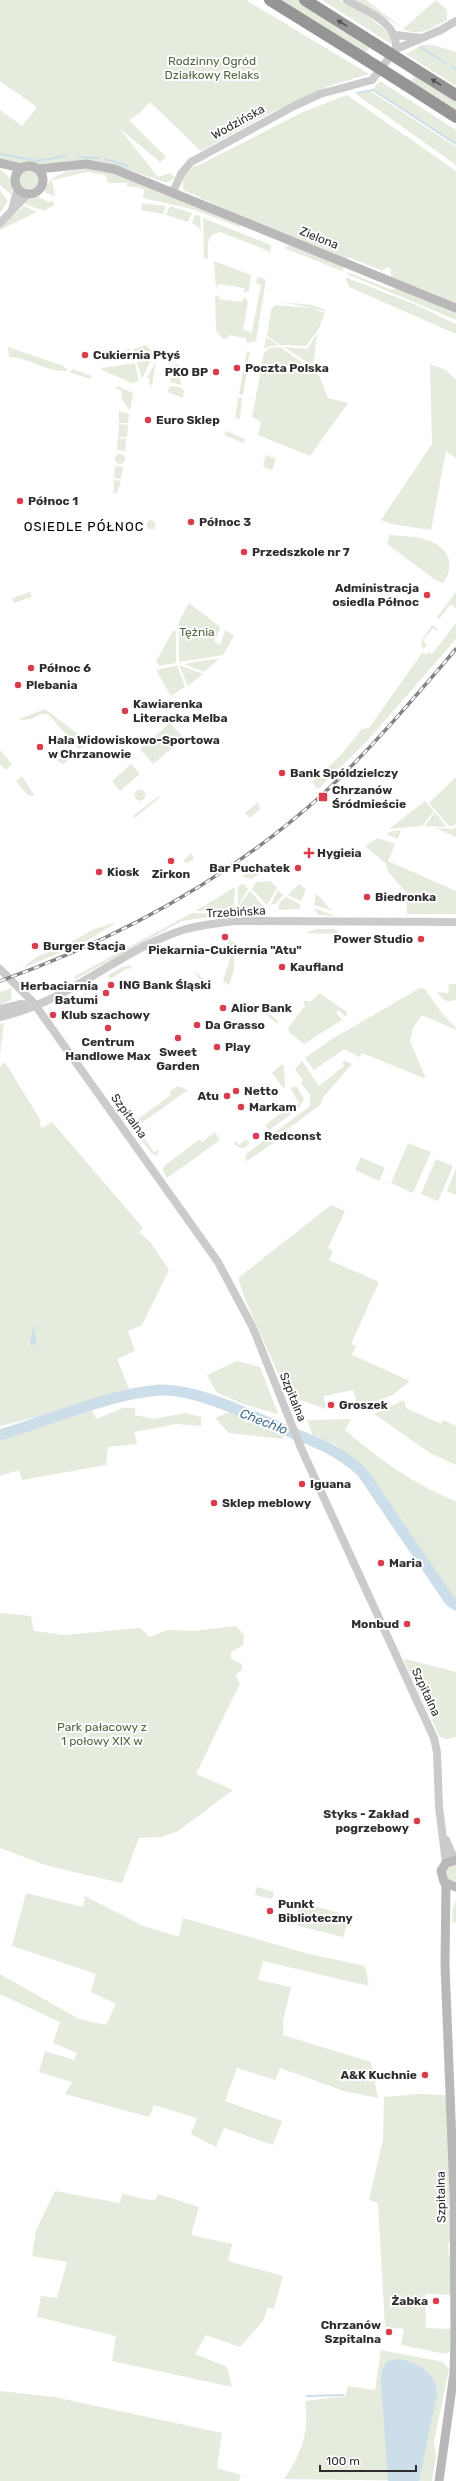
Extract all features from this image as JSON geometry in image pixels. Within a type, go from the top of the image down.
[{"type":"highway","points":[[270,0],[456,117]]},
{"type":"highway","points":[[305,0],[456,95]]},
{"type":"main road","points":[[0,162],[21,168],[32,165],[40,169],[86,164],[107,167],[173,192]]},
{"type":"main road","points":[[0,166],[15,178],[18,188],[28,194],[39,190],[44,179],[65,166]]},
{"type":"main road","points":[[15,178],[21,168]]},
{"type":"main road","points":[[40,169],[44,179]]},
{"type":"main road","name":"Zielona","points":[[173,192],[456,308]]},
{"type":"main road","points":[[446,1863],[456,1860]]},
{"type":"main road","name":"Szpitalna","points":[[439,2481],[454,2373],[456,2339],[445,1911],[446,1884],[441,1876],[443,1866],[446,1863]]},
{"type":"main road","points":[[446,1884],[456,1887]]},
{"type":"main road","name":"Szpitalna","points":[[445,1911],[456,1887]]},
{"type":"street","points":[[347,0],[384,22],[395,35],[396,49],[424,38],[456,21]]},
{"type":"street","points":[[395,35],[424,38]]},
{"type":"street","name":"Wodzińska","points":[[173,192],[181,174],[191,162],[300,103],[332,90],[372,80],[396,49]]},
{"type":"street","points":[[10,214],[18,188]]},
{"type":"street","points":[[0,223],[28,194]]},
{"type":"street","name":"Trzebińska","points":[[0,1017],[51,1000],[161,939],[205,925],[246,921],[456,922]]},
{"type":"street","name":"Szpitalna","points":[[0,968],[21,988],[36,1006],[218,1262],[253,1328],[301,1448],[434,1738],[437,1752],[439,1807],[446,1863]]},
{"type":"street","points":[[0,1009],[22,1004],[36,1006]]},
{"type":"street","name":"Szpitalna","points":[[443,1836],[456,1860]]},
{"type":"green space","name":"Rodzinny Ogród Działkowy Relaks","points":[[0,0],[246,0],[369,74],[329,86],[264,116],[201,151],[150,102],[140,113],[129,120],[166,157],[160,162],[119,128],[158,177],[170,173],[175,178],[167,183],[112,164],[96,161],[83,160],[43,166],[31,162],[20,164],[0,159],[0,110],[22,126],[37,107],[0,81]]},
{"type":"green space","points":[[277,0],[299,0],[371,45],[364,55]]},
{"type":"green space","points":[[322,0],[338,0],[358,10],[375,21],[392,37],[391,44]]},
{"type":"green space","points":[[356,0],[366,0],[401,27]]},
{"type":"green space","points":[[436,0],[447,10],[447,20],[421,32],[403,29]]},
{"type":"green space","points":[[422,45],[433,45],[456,52],[456,86],[406,54]]},
{"type":"green space","points":[[416,73],[456,100],[456,113],[410,83]]},
{"type":"green space","points":[[380,81],[456,130],[456,144],[373,89]]},
{"type":"green space","points":[[370,91],[456,147],[456,165],[356,94]]},
{"type":"green space","points":[[347,95],[456,171],[456,303],[391,277],[391,269],[387,267],[383,271],[348,257],[347,259],[254,222],[183,190],[183,177],[195,165],[197,166],[303,112]]},
{"type":"green space","points":[[0,169],[12,180],[13,196],[0,185]]},
{"type":"green space","points":[[29,169],[36,172],[39,179],[36,186],[29,189],[22,186],[19,179],[22,172]]},
{"type":"green space","points":[[82,169],[97,169],[113,172],[241,224],[239,227],[192,209],[143,198],[144,190],[141,188],[127,186],[127,183],[108,183],[106,175],[88,172],[52,180],[55,196],[46,193],[45,190],[47,185],[51,180],[55,177],[65,172]]},
{"type":"green space","points":[[0,190],[8,201],[0,213]]},
{"type":"green space","points":[[38,196],[48,202],[53,201],[54,205],[44,211],[25,204],[27,200]]},
{"type":"green space","points":[[142,203],[166,206],[163,214],[141,210]]},
{"type":"green space","points":[[24,206],[37,212],[0,230],[0,227]]},
{"type":"green space","points":[[170,206],[192,213],[188,222],[166,215]]},
{"type":"green space","points":[[195,215],[200,216],[201,230],[192,223]]},
{"type":"green space","points":[[203,218],[271,245],[270,254],[266,250],[220,232],[215,233],[210,238],[208,242],[208,258],[204,259]]},
{"type":"green space","points":[[290,245],[344,266],[342,271],[284,248]]},
{"type":"green space","points":[[214,261],[251,275],[249,291],[244,293],[244,288],[219,284],[216,288]]},
{"type":"green space","points":[[347,272],[392,290],[398,287],[456,313],[456,320],[347,274]]},
{"type":"green space","points":[[258,276],[266,280],[256,341],[247,343],[246,338],[229,335],[227,339],[222,338],[216,331],[215,297],[220,295],[219,299],[242,302],[243,298],[246,298],[248,302],[243,330],[252,332],[261,285],[256,283]]},
{"type":"green space","points":[[345,277],[414,304],[456,324],[456,334],[349,287]]},
{"type":"green space","points":[[282,302],[312,305],[326,310],[325,311]]},
{"type":"green space","points":[[275,305],[311,308],[325,313],[318,330],[306,346],[280,345],[267,336],[271,310]]},
{"type":"green space","points":[[317,334],[313,366],[284,347],[307,349]]},
{"type":"green space","points":[[266,337],[278,345],[264,349]]},
{"type":"green space","points":[[146,345],[153,353],[135,356],[133,349]]},
{"type":"green space","points":[[8,347],[64,366],[64,368],[68,369],[67,371],[59,371],[9,357]]},
{"type":"green space","points":[[280,347],[319,375],[328,398],[348,403],[310,456],[258,435],[261,422],[252,417],[264,353],[269,348]]},
{"type":"green space","points":[[130,349],[133,356],[100,361],[101,358]]},
{"type":"green space","points":[[247,351],[250,353],[246,369],[243,368]]},
{"type":"green space","points":[[150,361],[142,379],[137,362]]},
{"type":"green space","points":[[156,361],[152,386],[149,383],[150,379],[147,378]]},
{"type":"green space","points":[[135,363],[139,381],[132,383],[102,370],[102,368]]},
{"type":"green space","points":[[176,364],[179,365],[181,385],[170,382]]},
{"type":"green space","points":[[430,364],[446,370],[456,380],[456,458],[446,451],[431,530],[391,524],[381,520],[432,444]]},
{"type":"green space","points":[[73,369],[92,376],[90,379],[69,372]]},
{"type":"green space","points":[[243,372],[247,372],[243,395],[239,394]]},
{"type":"green space","points":[[117,386],[133,393],[130,411],[121,398],[122,391],[116,389]]},
{"type":"green space","points":[[172,386],[181,388],[184,391],[183,398],[168,392],[169,387]]},
{"type":"green space","points":[[238,398],[242,398],[240,419],[235,418]]},
{"type":"green space","points":[[119,411],[129,414],[128,423],[119,423]]},
{"type":"green space","points":[[119,424],[128,425],[127,437],[118,437]]},
{"type":"green space","points":[[226,431],[245,439],[244,443],[224,435]]},
{"type":"green space","points":[[118,438],[126,439],[125,451],[117,450]]},
{"type":"green space","points":[[118,454],[122,454],[124,455],[124,463],[118,464],[115,461],[115,457]]},
{"type":"green space","points":[[266,455],[276,459],[272,470],[265,468],[263,464]]},
{"type":"green space","points":[[115,466],[123,467],[121,479],[114,478]]},
{"type":"green space","points":[[114,480],[121,481],[117,493],[113,493]]},
{"type":"green space","points":[[151,520],[156,525],[151,530],[146,525]]},
{"type":"green space","points":[[390,535],[409,536],[423,539],[435,543],[441,547],[448,557],[449,563],[449,570],[443,583],[434,579],[387,544]]},
{"type":"green space","points":[[30,592],[32,597],[14,603],[12,598]]},
{"type":"green space","points":[[456,592],[456,608],[451,604],[439,619],[437,617]]},
{"type":"green space","name":"Tężnia","points":[[189,603],[219,626],[220,629],[214,641],[220,645],[225,630],[234,636],[223,655],[179,662],[179,621]]},
{"type":"green space","points":[[456,623],[456,639],[369,739],[318,789],[312,782],[339,757],[362,729],[369,728],[422,653],[427,654],[429,652],[432,654]]},
{"type":"green space","points":[[432,625],[438,629],[437,631],[433,628],[423,641],[427,645],[423,650],[421,642]]},
{"type":"green space","points":[[173,631],[176,631],[176,663],[159,666],[156,661]]},
{"type":"green space","points":[[220,658],[204,672],[184,664]]},
{"type":"green space","points":[[177,665],[185,687],[171,696],[156,670]]},
{"type":"green space","points":[[179,665],[203,674],[188,686]]},
{"type":"green space","points":[[45,709],[88,743],[79,749],[48,714],[41,714],[27,720],[19,719]]},
{"type":"green space","points":[[170,723],[184,738],[153,764],[140,749]]},
{"type":"green space","points":[[71,748],[76,754],[63,764],[57,761]]},
{"type":"green space","points":[[0,750],[12,764],[6,770],[0,764]]},
{"type":"green space","points":[[131,764],[140,774],[120,791],[112,781]]},
{"type":"green space","points":[[22,776],[34,795],[33,796],[27,795],[16,781]]},
{"type":"green space","points":[[456,777],[456,824],[450,827],[429,803]]},
{"type":"green space","points":[[140,789],[144,791],[146,795],[144,799],[140,801],[136,799],[134,795],[136,791]]},
{"type":"green space","points":[[159,796],[160,797],[135,818],[133,816]]},
{"type":"green space","points":[[425,801],[434,811],[422,826],[389,829]]},
{"type":"green space","points":[[258,802],[260,809],[250,818],[245,813]]},
{"type":"green space","points":[[435,812],[446,826],[445,827],[425,826]]},
{"type":"green space","points":[[456,827],[456,837],[436,828],[453,829]]},
{"type":"green space","points":[[401,830],[398,839],[388,835],[388,832]]},
{"type":"green space","points":[[378,838],[395,844],[388,861],[456,891],[456,914],[407,914],[406,892],[388,872],[386,864],[365,846]]},
{"type":"green space","points":[[191,853],[194,859],[187,863],[183,861]]},
{"type":"green space","points":[[253,869],[260,874],[251,879],[242,876]]},
{"type":"green space","points":[[270,881],[277,888],[267,905],[252,889],[256,882]]},
{"type":"green space","points":[[244,884],[248,889],[238,906],[238,886]]},
{"type":"green space","points":[[299,884],[306,889],[301,901],[288,895]]},
{"type":"green space","points":[[235,887],[233,912],[195,911],[199,909]]},
{"type":"green space","points":[[278,890],[283,895],[275,904],[271,904]]},
{"type":"green space","points":[[250,891],[265,908],[237,912],[237,909]]},
{"type":"green space","points":[[316,893],[330,909],[333,909],[330,910],[314,905]]},
{"type":"green space","points":[[286,897],[300,904],[300,909],[279,910],[279,903]]},
{"type":"green space","points":[[314,908],[335,916],[318,915]]},
{"type":"green space","points":[[192,913],[231,914],[182,921],[74,980],[75,976]]},
{"type":"green space","points":[[117,922],[85,942],[21,969],[38,956],[62,947],[94,929]]},
{"type":"green space","points":[[317,929],[335,929],[339,932],[338,934],[306,933]]},
{"type":"green space","points":[[230,938],[231,942],[235,942],[234,970],[229,985],[223,981],[231,956],[224,953]]},
{"type":"green space","points":[[131,965],[132,969],[128,968],[110,979],[108,975],[122,967]]},
{"type":"green space","points":[[194,971],[211,985],[206,989]]},
{"type":"green space","points":[[449,984],[456,984],[456,1000],[445,1000],[437,992],[448,993]]},
{"type":"green space","points":[[12,988],[11,1000],[0,1005],[0,992]]},
{"type":"green space","points":[[420,988],[425,989],[441,1012],[456,1028],[456,1030],[422,1015],[413,1028],[410,1041],[426,1079],[362,1053],[359,1057],[344,1049],[314,1070],[305,1058],[332,1039]]},
{"type":"green space","points":[[319,993],[347,1012],[346,1017],[339,1010],[336,1012],[342,1020],[304,1044],[290,1033],[288,1028],[305,1006],[303,1001],[312,1001]]},
{"type":"green space","points":[[249,1001],[262,1007],[279,1022],[278,1024]]},
{"type":"green space","points":[[4,1023],[0,1055],[0,1024]]},
{"type":"green space","points":[[302,1061],[319,1086],[344,1066],[342,1062],[345,1061],[352,1064],[324,1096],[320,1105],[285,1131],[286,1134],[247,1161],[245,1160],[246,1154],[310,1106],[310,1095],[301,1083],[303,1081],[295,1069]]},
{"type":"green space","points":[[2,1063],[6,1064],[41,1121],[39,1123],[42,1128],[52,1122],[143,1228],[139,1232],[151,1243],[169,1270],[142,1325],[128,1331],[135,1351],[117,1359],[131,1393],[0,1426],[0,1068]]},
{"type":"green space","points":[[281,1065],[284,1065],[284,1089],[272,1073]]},
{"type":"green space","points":[[178,1086],[188,1090],[136,1127],[154,1152],[158,1150],[158,1156],[151,1153],[130,1125],[171,1095],[169,1092]]},
{"type":"green space","points":[[296,1086],[304,1099],[299,1108],[296,1106],[299,1103],[290,1088]]},
{"type":"green space","points":[[285,1105],[291,1111],[290,1115],[269,1130],[265,1125],[287,1109]]},
{"type":"green space","points":[[215,1132],[220,1140],[167,1178],[163,1171],[164,1166],[200,1139],[202,1142]]},
{"type":"green space","points":[[246,1139],[250,1144],[243,1148],[234,1144],[236,1141],[239,1145]]},
{"type":"green space","points":[[408,1143],[431,1152],[413,1193],[391,1183]]},
{"type":"green space","points":[[361,1157],[385,1168],[379,1181],[355,1170]]},
{"type":"green space","points":[[436,1159],[453,1166],[438,1201],[421,1194]]},
{"type":"green space","points":[[456,1169],[456,1195],[447,1191]]},
{"type":"green space","points":[[331,1205],[345,1211],[328,1248],[333,1251],[329,1260],[379,1282],[351,1344],[356,1346],[352,1355],[410,1381],[394,1394],[359,1409],[353,1390],[324,1396],[326,1409],[288,1396],[245,1299],[238,1278]]},
{"type":"green space","points":[[237,1361],[260,1367],[278,1414],[243,1404],[216,1392],[207,1375]]},
{"type":"green space","points":[[404,1400],[406,1408],[441,1424],[443,1420],[456,1426],[456,1465],[430,1453],[374,1414]]},
{"type":"green space","points":[[123,1408],[135,1408],[135,1415],[153,1419],[185,1413],[201,1417],[201,1426],[176,1424],[134,1432],[137,1444],[108,1447],[106,1465],[22,1480],[19,1470],[0,1476],[0,1439],[92,1410],[96,1419]]},
{"type":"green space","points":[[230,1412],[285,1433],[283,1439],[229,1433],[215,1418]]},
{"type":"green space","points":[[351,1419],[345,1430],[371,1451],[411,1479],[456,1501],[456,1603],[448,1596],[450,1592],[360,1465],[338,1446],[312,1434],[307,1420]]},
{"type":"green space","name":"Park pałacowy z 1 połowy XIX w","points":[[0,1613],[31,1616],[34,1631],[64,1635],[140,1628],[150,1637],[167,1630],[193,1631],[236,1626],[244,1635],[243,1645],[231,1652],[231,1659],[242,1664],[242,1670],[236,1677],[240,1683],[196,1774],[233,1790],[178,1831],[161,1837],[139,1838],[122,1883],[48,1866],[0,1848]]},
{"type":"green space","points":[[405,1659],[456,1672],[456,1737],[446,1739],[440,1737],[404,1661]]},
{"type":"green space","points":[[456,1865],[456,1882],[447,1878],[446,1870],[450,1866]]},
{"type":"green space","points":[[257,1887],[274,1892],[272,1899],[255,1895]]},
{"type":"green space","points":[[26,1893],[83,1907],[85,1896],[141,1925],[179,1937],[183,1918],[309,1954],[365,1966],[369,1986],[263,1961],[258,1980],[291,1987],[283,2021],[283,2035],[371,2062],[378,2098],[344,2091],[280,2068],[275,2080],[237,2068],[225,2101],[282,2121],[273,2145],[224,2128],[216,2147],[191,2134],[197,2118],[154,2105],[149,2117],[65,2094],[72,2082],[39,2072],[45,2051],[74,2060],[77,2053],[53,2043],[60,2022],[0,1994],[0,1974],[79,2019],[106,2025],[116,2004],[91,1992],[96,1974],[12,1946]]},
{"type":"green space","points":[[456,1900],[456,1922],[452,1923],[453,1908]]},
{"type":"green space","points":[[310,1905],[350,1916],[343,1937],[295,1925],[299,1908],[308,1911],[306,1920]]},
{"type":"green space","points":[[418,2094],[447,2095],[450,2241],[448,2243],[449,2256],[451,2259],[452,2295],[425,2294],[426,2328],[452,2329],[451,2350],[446,2354],[401,2345],[404,2329],[385,2327],[378,2203],[369,2200],[383,2139],[384,2097]]},
{"type":"green space","points":[[55,2191],[120,2203],[122,2194],[155,2201],[158,2194],[199,2207],[191,2235],[232,2244],[228,2261],[283,2276],[274,2309],[268,2307],[263,2321],[240,2347],[206,2335],[195,2354],[227,2367],[232,2387],[112,2361],[116,2336],[37,2317],[41,2296],[57,2298],[67,2262],[32,2256],[36,2230]]},
{"type":"green space","points":[[381,2350],[443,2362],[449,2369],[434,2442],[436,2456],[432,2481],[284,2479],[295,2461],[303,2442],[306,2422],[305,2401],[345,2396],[348,2386],[375,2390]]},
{"type":"green space","points":[[0,2391],[54,2397],[222,2433],[217,2468],[241,2475],[239,2481],[0,2481]]},
{"type":"water","points":[[34,1324],[36,1343],[32,1346],[30,1343]]},
{"type":"water","points":[[397,2359],[411,2362],[424,2369],[433,2380],[436,2387],[437,2394],[419,2481],[388,2481],[381,2382],[382,2370],[387,2362]]},
{"type":"waterway","points":[[420,47],[446,63]]},
{"type":"waterway","points":[[451,66],[456,69]]},
{"type":"waterway","points":[[357,93],[373,90],[456,144]]},
{"type":"waterway","points":[[0,154],[38,161],[65,156]]},
{"type":"waterway","points":[[79,157],[99,158]]},
{"type":"waterway","points":[[105,159],[128,166]]},
{"type":"waterway","name":"Chechło","points":[[0,1435],[80,1408],[121,1396],[141,1392],[160,1390],[189,1393],[220,1403],[323,1445],[343,1456],[352,1463],[362,1472],[450,1601],[456,1605]]},
{"type":"waterway","points":[[274,1433],[275,1425]]},
{"type":"waterway","name":"Chechło","points":[[312,1440],[314,1435]]},
{"type":"waterway","name":"Chechło","points":[[321,1443],[323,1439]]},
{"type":"waterway","points":[[307,2396],[343,2395]]},
{"type":"railway","points":[[0,981],[87,946],[129,926],[170,904],[211,879],[249,853],[287,825],[341,777],[456,649]]},
{"type":"place","name":"Cukiernia Ptyś","points":[[85,355]]},
{"type":"place","name":"Poczta Polska","points":[[237,368]]},
{"type":"place","name":"PKO BP","points":[[216,372]]},
{"type":"place","name":"Euro Sklep","points":[[148,420]]},
{"type":"place","name":"Północ 1","points":[[20,501]]},
{"type":"place","name":"Północ 3","points":[[191,522]]},
{"type":"place","name":"Przedszkole nr 7","points":[[244,552]]},
{"type":"place","name":"Administracja osiedla Północ","points":[[427,595]]},
{"type":"place","name":"Północ 6","points":[[31,668]]},
{"type":"place","name":"Plebania","points":[[18,685]]},
{"type":"place","name":"Kawiarenka Literacka Melba","points":[[125,711]]},
{"type":"place","name":"Hala Widowiskowo-Sportowa w Chrzanowie","points":[[40,747]]},
{"type":"place","name":"Bank Spóldzielczy","points":[[282,773]]},
{"type":"place","name":"Chrzanów Śródmieście","points":[[323,797]]},
{"type":"place","name":"Hygieia","points":[[309,853]]},
{"type":"place","name":"Zirkon","points":[[171,861]]},
{"type":"place","name":"Bar Puchatek","points":[[298,868]]},
{"type":"place","name":"Kiosk","points":[[99,872]]},
{"type":"place","name":"Biedronka","points":[[367,897]]},
{"type":"place","name":"Piekarnia-Cukiernia \"Atu\"","points":[[225,937]]},
{"type":"place","name":"Power Studio","points":[[421,939]]},
{"type":"place","name":"Burger Stacja","points":[[35,946]]},
{"type":"place","name":"Kaufland","points":[[282,967]]},
{"type":"place","name":"ING Bank Śląski","points":[[111,985]]},
{"type":"place","name":"Herbaciarnia Batumi","points":[[106,993]]},
{"type":"place","name":"Alior Bank","points":[[223,1008]]},
{"type":"place","name":"Klub szachowy","points":[[53,1015]]},
{"type":"place","name":"Da Grasso","points":[[197,1025]]},
{"type":"place","name":"Centrum Handlowe Max","points":[[108,1028]]},
{"type":"place","name":"Sweet Garden","points":[[178,1038]]},
{"type":"place","name":"Play","points":[[217,1047]]},
{"type":"place","name":"Netto","points":[[236,1091]]},
{"type":"place","name":"Atu","points":[[227,1096]]},
{"type":"place","name":"Markam","points":[[241,1107]]},
{"type":"place","name":"Redconst","points":[[256,1136]]},
{"type":"place","name":"Groszek","points":[[331,1405]]},
{"type":"place","name":"Iguana","points":[[302,1484]]},
{"type":"place","name":"Sklep meblowy","points":[[214,1503]]},
{"type":"place","name":"Maria","points":[[381,1563]]},
{"type":"place","name":"Monbud","points":[[407,1624]]},
{"type":"place","name":"Styks - Zakład pogrzebowy","points":[[417,1821]]},
{"type":"place","name":"Punkt Biblioteczny","points":[[270,1911]]},
{"type":"place","name":"A&K Kuchnie","points":[[425,2075]]},
{"type":"place","name":"Żabka","points":[[436,2301]]},
{"type":"place","name":"Chrzanów Szpitalna","points":[[389,2332]]},
{"type":"district","name":"OSIEDLE PÓŁNOC","points":[[84,526]]}]
